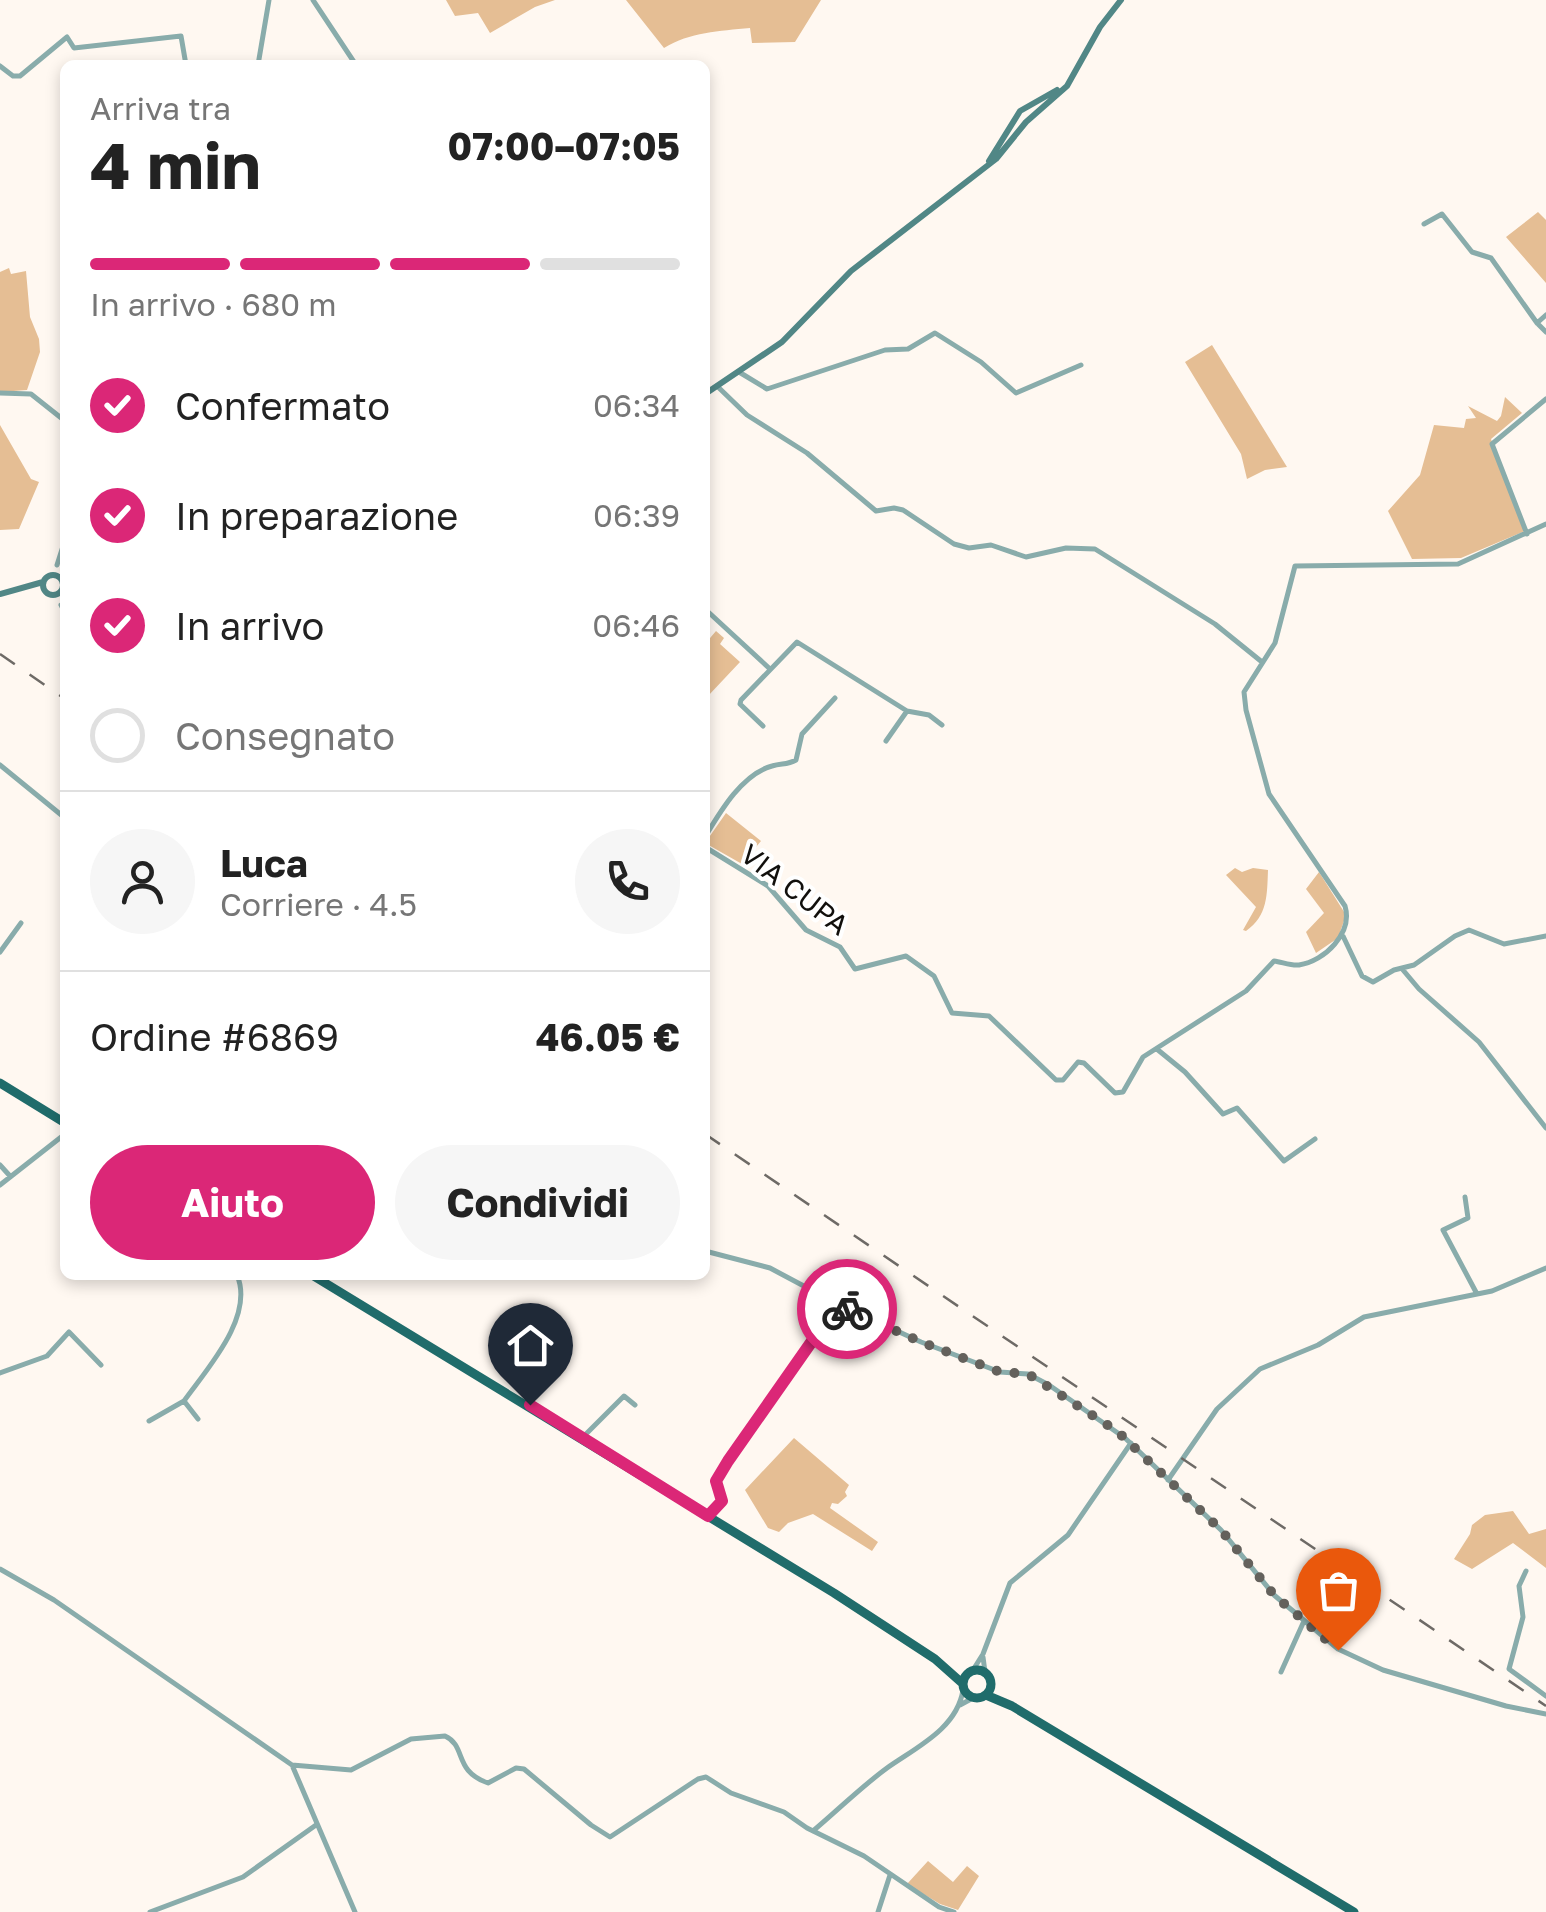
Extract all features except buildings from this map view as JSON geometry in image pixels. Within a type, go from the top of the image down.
[{"type":"main road","points":[[0,1083],[60,1121]]},
{"type":"main road","points":[[320,1280],[582,1438],[934,1659],[973,1698],[988,1691]]},
{"type":"main road","points":[[934,1659],[985,1672],[988,1691],[1001,1700],[1354,1912]]},
{"type":"main road","points":[[963,1686],[970,1671]]},
{"type":"street","points":[[259,60],[270,0]]},
{"type":"street","points":[[313,0],[353,60]]},
{"type":"street","points":[[710,387],[789,336],[851,271],[1004,150],[1026,122],[1070,82],[1100,27],[1121,0]]},
{"type":"street","points":[[0,66],[13,76],[20,76],[67,37],[74,48],[182,36],[185,60]]},
{"type":"street","points":[[1424,224],[1442,214],[1472,252],[1491,258],[1546,332]]},
{"type":"street","points":[[1537,324],[1546,315]]},
{"type":"street","points":[[739,372],[767,389],[885,350],[908,349],[935,334],[981,362],[1016,393],[1081,364]]},
{"type":"street","points":[[710,389],[807,453],[876,512],[903,510],[954,544],[969,548],[991,545],[1021,557],[1074,547],[1094,548],[1215,624],[1262,662]]},
{"type":"street","points":[[0,393],[31,394],[60,417]]},
{"type":"street","points":[[1527,534],[1492,444],[1546,398]]},
{"type":"street","points":[[1315,1138],[1284,1161],[1237,1108],[1223,1114],[1185,1072],[1158,1050],[1246,991],[1274,960],[1296,966],[1305,963],[1342,936],[1347,923],[1345,906],[1269,794],[1244,692],[1275,644],[1295,566],[1458,564],[1546,524]]},
{"type":"street","points":[[0,594],[56,584],[60,558]]},
{"type":"street","points":[[710,614],[770,669]]},
{"type":"street","points":[[763,726],[740,702],[799,642],[907,711],[929,715],[942,725]]},
{"type":"street","points":[[710,830],[738,789],[770,766],[796,760],[802,734],[835,698]]},
{"type":"street","points":[[886,741],[907,711]]},
{"type":"street","points":[[0,765],[60,814]]},
{"type":"street","name":"VIA CUPA","points":[[710,850],[768,886],[806,930],[840,947],[856,969],[906,956],[934,976],[952,1013],[989,1016],[1056,1080],[1063,1080],[1078,1062],[1084,1063],[1115,1094],[1123,1092],[1143,1058],[1158,1050]]},
{"type":"street","points":[[0,952],[21,923]]},
{"type":"street","points":[[1403,970],[1469,930],[1504,944],[1546,936]]},
{"type":"street","points":[[1342,936],[1362,976],[1370,982],[1398,968],[1403,970],[1430,1000],[1478,1040],[1546,1128]]},
{"type":"street","points":[[0,1185],[60,1138]]},
{"type":"street","points":[[0,1165],[10,1176]]},
{"type":"street","points":[[1465,1197],[1468,1218],[1443,1230],[1477,1294]]},
{"type":"street","points":[[710,1252],[780,1272],[921,1342],[1000,1372],[1028,1374],[1104,1422],[1131,1444],[1221,1530],[1274,1595],[1338,1650],[1382,1670],[1546,1714]]},
{"type":"street","points":[[1168,1480],[1218,1409],[1260,1369],[1318,1345],[1364,1318],[1477,1294],[1546,1268]]},
{"type":"street","points":[[149,1421],[184,1402],[228,1341],[240,1306],[240,1280]]},
{"type":"street","points":[[708,1516],[722,1501],[716,1481],[728,1461],[838,1304]]},
{"type":"street","points":[[0,1373],[47,1356],[69,1332],[101,1365]]},
{"type":"street","points":[[582,1438],[624,1396],[635,1405]]},
{"type":"street","points":[[184,1402],[198,1419]]},
{"type":"street","points":[[970,1671],[983,1654],[1010,1583],[1068,1535],[1131,1444]]},
{"type":"street","points":[[0,1569],[54,1600],[292,1765],[355,1912]]},
{"type":"street","points":[[1526,1571],[1519,1586],[1522,1616],[1509,1668],[1546,1696]]},
{"type":"street","points":[[1280,1672],[1304,1620]]},
{"type":"street","points":[[983,1654],[985,1672]]},
{"type":"street","points":[[813,1831],[888,1768],[935,1736],[954,1710],[963,1686]]},
{"type":"street","points":[[954,1710],[973,1698]]},
{"type":"street","points":[[292,1765],[350,1770],[411,1739],[445,1736],[457,1745],[464,1769],[481,1781],[496,1781],[516,1768],[524,1769],[610,1836],[706,1777],[741,1797],[773,1806],[864,1856],[939,1907],[954,1912]]},
{"type":"street","points":[[150,1912],[244,1877],[316,1825]]},
{"type":"street","points":[[878,1912],[890,1876]]},
{"type":"shaded area","points":[[446,0],[555,0],[490,33],[478,13],[455,16]]},
{"type":"shaded area","points":[[626,0],[821,0],[795,42],[752,43],[750,28],[694,35],[664,48]]},
{"type":"shaded area","points":[[1538,212],[1546,220],[1546,283],[1506,237]]},
{"type":"shaded area","points":[[9,268],[11,274],[26,271],[30,317],[40,352],[27,390],[0,392],[0,272]]},
{"type":"shaded area","points":[[1212,345],[1287,467],[1265,470],[1247,479],[1241,454],[1185,362]]},
{"type":"shaded area","points":[[1505,397],[1522,413],[1491,439],[1525,531],[1461,558],[1412,559],[1388,511],[1420,475],[1434,425],[1464,428],[1466,419],[1476,418],[1468,406],[1497,421]]},
{"type":"shaded area","points":[[0,425],[31,479],[39,482],[19,529],[0,530]]},
{"type":"shaded area","points":[[716,631],[724,638],[720,644],[740,662],[710,694],[710,638]]},
{"type":"shaded area","points":[[726,813],[761,841],[742,864],[710,846],[710,836]]},
{"type":"shaded area","points":[[1235,868],[1242,872],[1253,868],[1268,870],[1262,911],[1246,931],[1243,930],[1256,907],[1226,875]]},
{"type":"shaded area","points":[[1319,872],[1346,915],[1338,938],[1316,953],[1306,932],[1324,913],[1306,889]]},
{"type":"shaded area","points":[[794,1438],[849,1485],[847,1496],[830,1508],[878,1542],[872,1551],[813,1514],[788,1523],[779,1532],[768,1528],[745,1490]]},
{"type":"shaded area","points":[[1513,1511],[1529,1534],[1546,1529],[1546,1568],[1513,1543],[1472,1569],[1454,1559],[1472,1525],[1485,1515]]},
{"type":"shaded area","points":[[928,1861],[953,1882],[967,1866],[979,1876],[958,1910],[907,1884]]},
{"type":"railway","points":[[0,654],[60,696]]},
{"type":"railway","points":[[710,1137],[1546,1706]]},
{"type":"way so far","points":[[847,1309],[1000,1372],[1028,1374],[1117,1431],[1221,1530],[1274,1595],[1338,1650]]},
{"type":"route","points":[[530,1405],[708,1516],[722,1501],[716,1481],[728,1461],[838,1304],[847,1309]]}]
